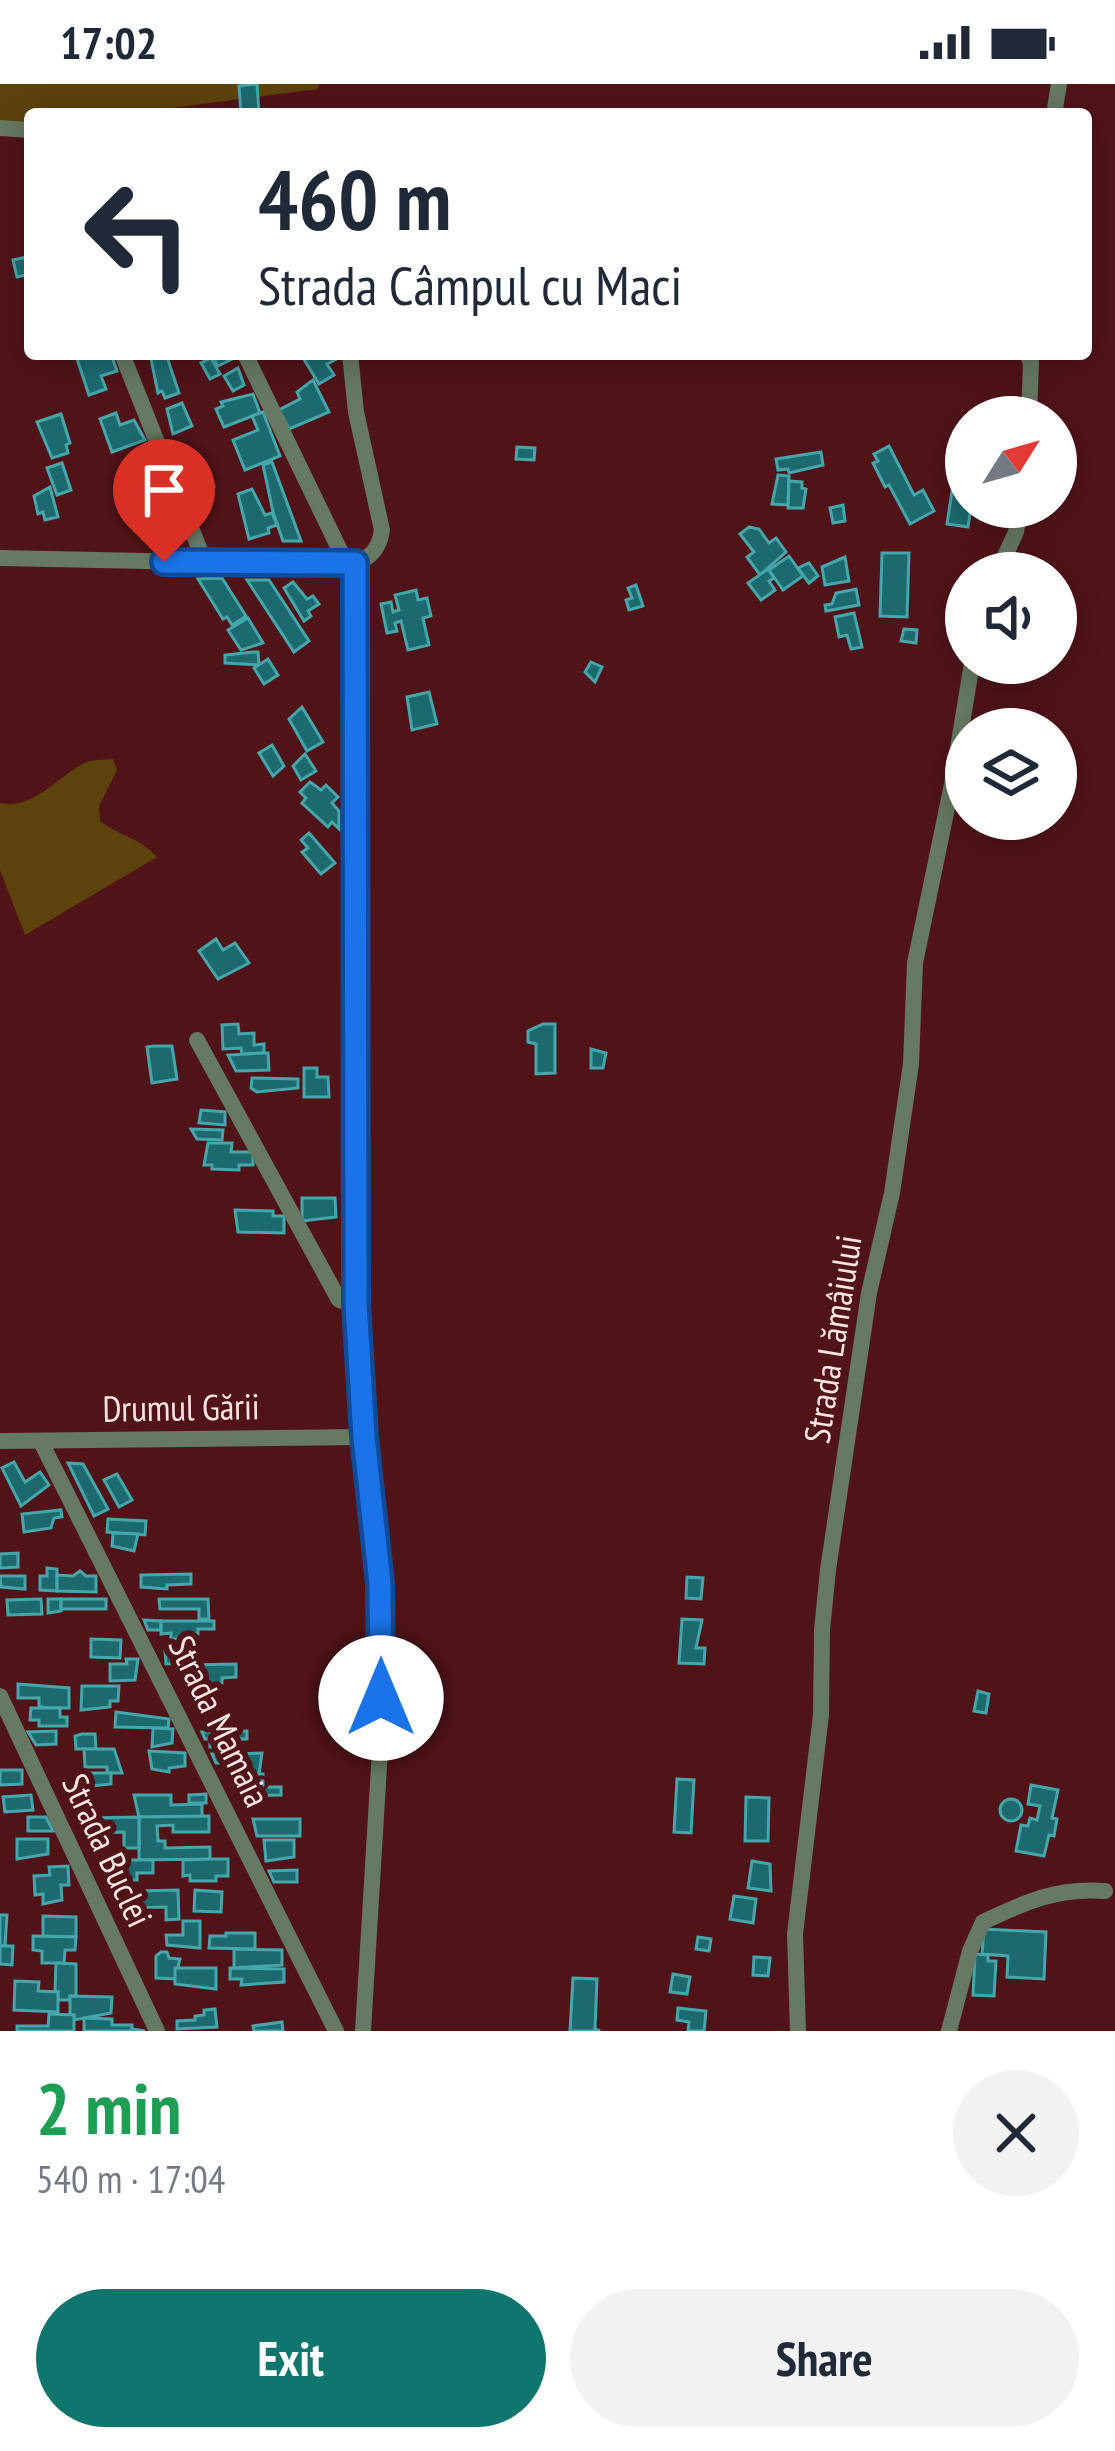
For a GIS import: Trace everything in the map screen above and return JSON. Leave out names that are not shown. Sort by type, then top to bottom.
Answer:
[{"type":"street","points":[[124,360],[206,562]]},
{"type":"street","points":[[247,360],[351,564],[356,1304],[380,1583],[381,1656],[363,2031]]},
{"type":"street","points":[[0,558],[351,564],[376,551],[382,530],[356,412],[351,360]]},
{"type":"street","points":[[1030,360],[1030,396]]},
{"type":"street","name":"Strada Lămâiului","points":[[798,2031],[795,1934],[821,1714],[828,1570],[869,1293],[892,1193],[911,1064],[915,963],[968,684]]},
{"type":"street","points":[[197,1040],[339,1300],[356,1304]]},
{"type":"street","name":"Drumul Gării","points":[[0,1441],[364,1437]]},
{"type":"street","name":"Strada Mamaia","points":[[41,1442],[336,2031]]},
{"type":"street","name":"Strada Buclei","points":[[0,1696],[158,2031]]},
{"type":"street","points":[[949,2031],[970,1951],[983,1922],[1037,1896],[1064,1890],[1105,1891]]},
{"type":"shaded area","points":[[0,84],[319,84],[318,89],[171,108],[24,108],[24,122],[0,121]]},
{"type":"shaded area","points":[[113,759],[117,770],[99,806],[100,821],[157,857],[25,935],[0,870],[0,803],[23,802],[85,763]]},
{"type":"building","points":[[257,84],[259,108],[241,108],[239,86]]},
{"type":"building","points":[[24,258],[24,275],[17,277],[13,260]]},
{"type":"building","points":[[77,360],[113,360],[117,371],[101,376],[106,389],[89,395]]},
{"type":"building","points":[[151,360],[168,360],[179,393],[165,398],[162,391],[158,393]]},
{"type":"building","points":[[212,360],[220,374],[210,379],[201,363]]},
{"type":"building","points":[[304,360],[335,360],[327,364],[334,375],[319,384]]},
{"type":"building","points":[[238,368],[244,385],[233,391],[224,376]]},
{"type":"building","points":[[313,380],[329,412],[289,429],[279,410],[300,399],[297,392]]},
{"type":"building","points":[[253,394],[260,413],[224,427],[216,409],[223,406],[221,402]]},
{"type":"building","points":[[182,403],[192,426],[173,434],[167,409]]},
{"type":"building","points":[[263,412],[280,456],[245,470],[233,440],[258,430],[252,416]]},
{"type":"building","points":[[116,413],[120,425],[134,420],[145,440],[112,452],[100,419]]},
{"type":"building","points":[[61,414],[70,443],[68,453],[52,458],[37,422]]},
{"type":"building","points":[[889,446],[914,495],[923,490],[934,511],[910,524],[873,463],[878,461],[874,454]]},
{"type":"building","points":[[517,447],[535,448],[534,460],[516,459]]},
{"type":"building","points":[[821,452],[823,465],[789,473],[778,470],[776,459]]},
{"type":"building","points":[[272,462],[301,541],[283,541],[263,465]]},
{"type":"building","points":[[62,463],[71,490],[57,495],[47,468]]},
{"type":"building","points":[[206,465],[214,487],[197,494],[188,472]]},
{"type":"building","points":[[778,475],[789,476],[788,505],[772,504]]},
{"type":"building","points":[[159,477],[164,490],[132,498],[128,487]]},
{"type":"building","points":[[789,481],[802,482],[806,489],[803,508],[788,508]]},
{"type":"building","points":[[50,487],[58,517],[45,520],[43,512],[38,514],[34,496]]},
{"type":"building","points":[[252,489],[265,515],[272,513],[277,525],[249,539],[238,494]]},
{"type":"building","points":[[150,503],[160,513],[150,523],[140,513]]},
{"type":"building","points":[[843,505],[845,521],[833,523],[830,508]]},
{"type":"building","points":[[749,527],[759,529],[769,543],[776,538],[786,552],[760,575],[747,557],[754,552],[740,534]]},
{"type":"building","points":[[882,553],[909,553],[907,617],[880,616]]},
{"type":"building","points":[[789,556],[803,576],[783,590],[769,570]]},
{"type":"building","points":[[845,557],[849,581],[825,585],[822,567]]},
{"type":"building","points":[[809,563],[818,576],[809,583],[798,568]]},
{"type":"building","points":[[768,569],[775,590],[761,600],[748,583]]},
{"type":"building","points":[[222,578],[246,616],[232,625],[227,617],[223,619],[198,579]]},
{"type":"building","points":[[247,580],[269,580],[309,641],[294,652]]},
{"type":"building","points":[[293,582],[307,599],[313,596],[319,604],[308,611],[311,616],[304,621],[284,588]]},
{"type":"building","points":[[636,585],[643,606],[629,610],[628,588]]},
{"type":"building","points":[[856,589],[859,605],[826,611],[825,605],[832,604],[836,593]]},
{"type":"building","points":[[416,590],[418,600],[427,598],[431,616],[423,618],[429,645],[408,650],[401,621],[395,623],[397,631],[387,633],[381,604],[391,602],[393,612],[399,610],[395,595]]},
{"type":"building","points":[[854,613],[862,647],[851,649],[847,635],[839,637],[835,617]]},
{"type":"building","points":[[248,618],[263,643],[241,650],[228,630]]},
{"type":"building","points":[[904,629],[917,630],[916,643],[901,641]]},
{"type":"building","points":[[258,652],[259,665],[225,663],[225,655]]},
{"type":"building","points":[[268,659],[278,675],[264,684],[254,668]]},
{"type":"building","points":[[591,662],[602,667],[595,682],[585,672]]},
{"type":"building","points":[[429,692],[437,724],[412,730],[407,697]]},
{"type":"building","points":[[302,707],[323,742],[307,751],[289,719]]},
{"type":"building","points":[[272,745],[284,766],[273,776],[259,753]]},
{"type":"building","points":[[305,754],[316,771],[301,780],[293,766]]},
{"type":"building","points":[[310,782],[321,790],[326,785],[338,797],[332,803],[339,811],[339,829],[332,822],[328,827],[302,803],[306,798],[300,792]]},
{"type":"building","points":[[309,833],[335,863],[321,874],[302,852],[308,848],[301,840]]},
{"type":"building","points":[[216,939],[223,950],[235,943],[249,963],[218,979],[199,951]]},
{"type":"building","points":[[238,1024],[239,1034],[254,1033],[254,1045],[264,1044],[264,1053],[223,1049],[222,1025]]},
{"type":"building","points":[[555,1024],[555,1073],[536,1074],[536,1044],[528,1042],[528,1031]]},
{"type":"building","points":[[172,1046],[177,1079],[152,1083],[147,1047]]},
{"type":"building","points":[[591,1049],[606,1053],[603,1068],[591,1068]]},
{"type":"building","points":[[268,1053],[269,1070],[236,1071],[228,1055]]},
{"type":"building","points":[[304,1068],[317,1068],[317,1077],[328,1077],[329,1097],[304,1097]]},
{"type":"building","points":[[252,1078],[298,1079],[298,1088],[257,1092],[251,1088]]},
{"type":"building","points":[[201,1110],[225,1112],[225,1125],[199,1123]]},
{"type":"building","points":[[191,1129],[223,1130],[222,1140],[197,1139]]},
{"type":"building","points":[[208,1143],[232,1143],[231,1152],[253,1152],[253,1165],[239,1165],[239,1170],[212,1169],[204,1165]]},
{"type":"building","points":[[302,1198],[335,1198],[336,1217],[302,1221]]},
{"type":"building","points":[[235,1210],[273,1211],[273,1216],[284,1216],[284,1233],[238,1232]]},
{"type":"building","points":[[14,1462],[25,1482],[40,1472],[49,1485],[21,1506],[2,1468]]},
{"type":"building","points":[[68,1463],[83,1464],[108,1509],[94,1516]]},
{"type":"building","points":[[117,1474],[132,1500],[119,1507],[104,1480]]},
{"type":"building","points":[[61,1510],[62,1517],[54,1518],[51,1528],[24,1532],[22,1514]]},
{"type":"building","points":[[108,1519],[146,1521],[145,1535],[107,1532]]},
{"type":"building","points":[[113,1533],[138,1534],[134,1551],[112,1546]]},
{"type":"building","points":[[18,1553],[18,1567],[0,1568],[0,1554]]},
{"type":"building","points":[[47,1568],[57,1569],[57,1591],[40,1590],[40,1576],[47,1576]]},
{"type":"building","points":[[80,1571],[96,1576],[96,1592],[57,1591],[57,1575],[73,1576]]},
{"type":"building","points":[[191,1574],[191,1584],[141,1587],[141,1575]]},
{"type":"building","points":[[0,1576],[25,1576],[25,1589],[1,1587]]},
{"type":"building","points":[[687,1577],[703,1578],[701,1599],[686,1598]]},
{"type":"building","points":[[41,1599],[42,1614],[8,1615],[7,1600]]},
{"type":"building","points":[[48,1599],[61,1599],[61,1611],[48,1613]]},
{"type":"building","points":[[61,1599],[106,1599],[106,1609],[61,1609]]},
{"type":"building","points":[[159,1599],[208,1599],[209,1619],[199,1619],[199,1609],[160,1609]]},
{"type":"building","points":[[682,1619],[702,1620],[696,1648],[705,1648],[704,1664],[679,1663]]},
{"type":"building","points":[[144,1620],[161,1621],[161,1630],[148,1630]]},
{"type":"building","points":[[161,1621],[214,1621],[214,1629],[198,1629],[191,1639],[171,1639],[171,1633],[161,1634]]},
{"type":"building","points":[[91,1639],[121,1640],[120,1658],[91,1657]]},
{"type":"building","points":[[193,1648],[193,1663],[166,1664],[165,1650]]},
{"type":"building","points":[[126,1659],[138,1659],[135,1680],[110,1681],[110,1664],[127,1664]]},
{"type":"building","points":[[236,1664],[236,1677],[222,1678],[222,1683],[198,1684],[185,1675],[185,1665]]},
{"type":"building","points":[[18,1684],[69,1688],[69,1708],[46,1708],[39,1706],[39,1698],[18,1698]]},
{"type":"building","points":[[82,1686],[119,1686],[118,1701],[110,1701],[110,1707],[81,1710]]},
{"type":"building","points":[[978,1691],[989,1694],[986,1713],[974,1711]]},
{"type":"building","points":[[31,1708],[60,1708],[67,1726],[39,1726],[39,1720],[30,1720]]},
{"type":"building","points":[[116,1712],[169,1719],[168,1728],[115,1727]]},
{"type":"building","points":[[153,1728],[173,1729],[172,1743],[152,1747]]},
{"type":"building","points":[[56,1731],[56,1744],[36,1745],[28,1732]]},
{"type":"building","points":[[247,1731],[247,1739],[232,1739],[232,1744],[223,1747],[210,1747],[210,1739],[202,1732]]},
{"type":"building","points":[[95,1734],[96,1749],[76,1749],[75,1736]]},
{"type":"building","points":[[84,1749],[114,1749],[122,1773],[85,1767]]},
{"type":"building","points":[[149,1751],[185,1753],[185,1766],[169,1768],[169,1772],[152,1769]]},
{"type":"building","points":[[262,1753],[259,1774],[244,1775],[244,1767],[235,1766],[234,1754]]},
{"type":"building","points":[[212,1754],[230,1754],[230,1763],[216,1763]]},
{"type":"building","points":[[0,1770],[22,1770],[22,1784],[0,1785]]},
{"type":"building","points":[[81,1773],[111,1773],[111,1784],[81,1787]]},
{"type":"building","points":[[263,1774],[263,1787],[281,1787],[281,1795],[246,1796],[246,1775]]},
{"type":"building","points":[[677,1779],[694,1780],[691,1833],[674,1832]]},
{"type":"building","points":[[1031,1785],[1058,1790],[1054,1836],[1049,1835],[1044,1856],[1016,1851],[1021,1825],[1028,1826],[1030,1818],[1037,1820],[1040,1806],[1028,1804]]},
{"type":"building","points":[[206,1794],[206,1803],[189,1803],[189,1795]]},
{"type":"building","points":[[31,1795],[33,1810],[5,1812],[3,1797]]},
{"type":"building","points":[[134,1795],[171,1795],[171,1805],[202,1804],[202,1817],[139,1817]]},
{"type":"building","points":[[746,1797],[769,1798],[768,1841],[745,1841]]},
{"type":"building","points":[[1011,1799],[1022,1810],[1011,1821],[1000,1810]]},
{"type":"building","points":[[209,1816],[209,1832],[173,1832],[173,1825],[157,1826],[158,1841],[165,1841],[165,1848],[210,1847],[210,1859],[139,1860],[139,1817]]},
{"type":"building","points":[[28,1817],[46,1817],[53,1831],[28,1831]]},
{"type":"building","points":[[139,1817],[139,1848],[124,1848],[124,1832],[85,1833],[85,1818]]},
{"type":"building","points":[[253,1819],[300,1819],[300,1836],[257,1836]]},
{"type":"building","points":[[17,1839],[48,1839],[48,1854],[17,1859]]},
{"type":"building","points":[[264,1840],[294,1840],[294,1857],[266,1861]]},
{"type":"building","points":[[228,1859],[228,1876],[216,1876],[216,1881],[190,1881],[190,1875],[183,1876],[183,1860]]},
{"type":"building","points":[[101,1860],[153,1860],[153,1873],[137,1873],[137,1880],[124,1880],[123,1872],[101,1872]]},
{"type":"building","points":[[752,1861],[770,1864],[771,1891],[748,1888]]},
{"type":"building","points":[[68,1866],[69,1885],[61,1885],[62,1900],[43,1904],[43,1894],[35,1895],[34,1876],[50,1875],[49,1867]]},
{"type":"building","points":[[297,1870],[297,1882],[274,1882],[269,1871]]},
{"type":"building","points":[[178,1890],[179,1919],[166,1920],[166,1907],[135,1908],[135,1891]]},
{"type":"building","points":[[195,1890],[222,1892],[221,1912],[194,1911]]},
{"type":"building","points":[[734,1896],[756,1899],[753,1923],[730,1919]]},
{"type":"building","points":[[0,1915],[7,1915],[5,1946],[0,1946]]},
{"type":"building","points":[[43,1916],[76,1917],[76,1937],[43,1936]]},
{"type":"building","points":[[183,1921],[200,1921],[200,1948],[167,1945],[166,1935],[183,1935]]},
{"type":"building","points":[[984,1929],[1046,1932],[1044,1979],[1007,1977],[1008,1956],[982,1954]]},
{"type":"building","points":[[255,1933],[255,1949],[209,1948],[210,1936]]},
{"type":"building","points":[[33,1936],[76,1937],[75,1950],[65,1950],[64,1963],[42,1963],[42,1951],[33,1950]]},
{"type":"building","points":[[698,1937],[711,1939],[709,1951],[696,1949]]},
{"type":"building","points":[[0,1946],[13,1946],[12,1965],[0,1964]]},
{"type":"building","points":[[234,1949],[282,1950],[282,1965],[234,1968]]},
{"type":"building","points":[[161,1952],[180,1959],[175,1979],[156,1978],[156,1956]]},
{"type":"building","points":[[975,1954],[996,1961],[994,1996],[973,1995]]},
{"type":"building","points":[[754,1957],[770,1958],[768,1976],[753,1975]]},
{"type":"building","points":[[56,1963],[76,1964],[76,1996],[70,2000],[58,2000]]},
{"type":"building","points":[[175,1968],[216,1968],[216,1989],[175,1984]]},
{"type":"building","points":[[230,1968],[284,1969],[284,1982],[241,1985],[242,1979],[230,1979]]},
{"type":"building","points":[[673,1974],[690,1977],[687,1994],[670,1992]]},
{"type":"building","points":[[573,1978],[597,1979],[595,2029],[600,2031],[570,2031]]},
{"type":"building","points":[[15,1981],[39,1982],[38,1991],[58,1992],[58,2012],[14,2010]]},
{"type":"building","points":[[70,1996],[112,1997],[111,2013],[74,2020]]},
{"type":"building","points":[[678,2008],[706,2011],[704,2031],[688,2031],[689,2022],[677,2020]]},
{"type":"building","points":[[215,2009],[217,2027],[177,2029],[177,2021],[195,2020],[204,2010]]},
{"type":"building","points":[[49,2014],[74,2015],[74,2031],[17,2031],[17,2026],[48,2026]]},
{"type":"building","points":[[84,2018],[112,2019],[112,2025],[145,2031],[84,2031]]},
{"type":"building","points":[[282,2022],[283,2031],[254,2031],[253,2026]]},
{"type":"route","points":[[164,562],[355,563],[356,1304],[380,1583],[381,1698]]}]
